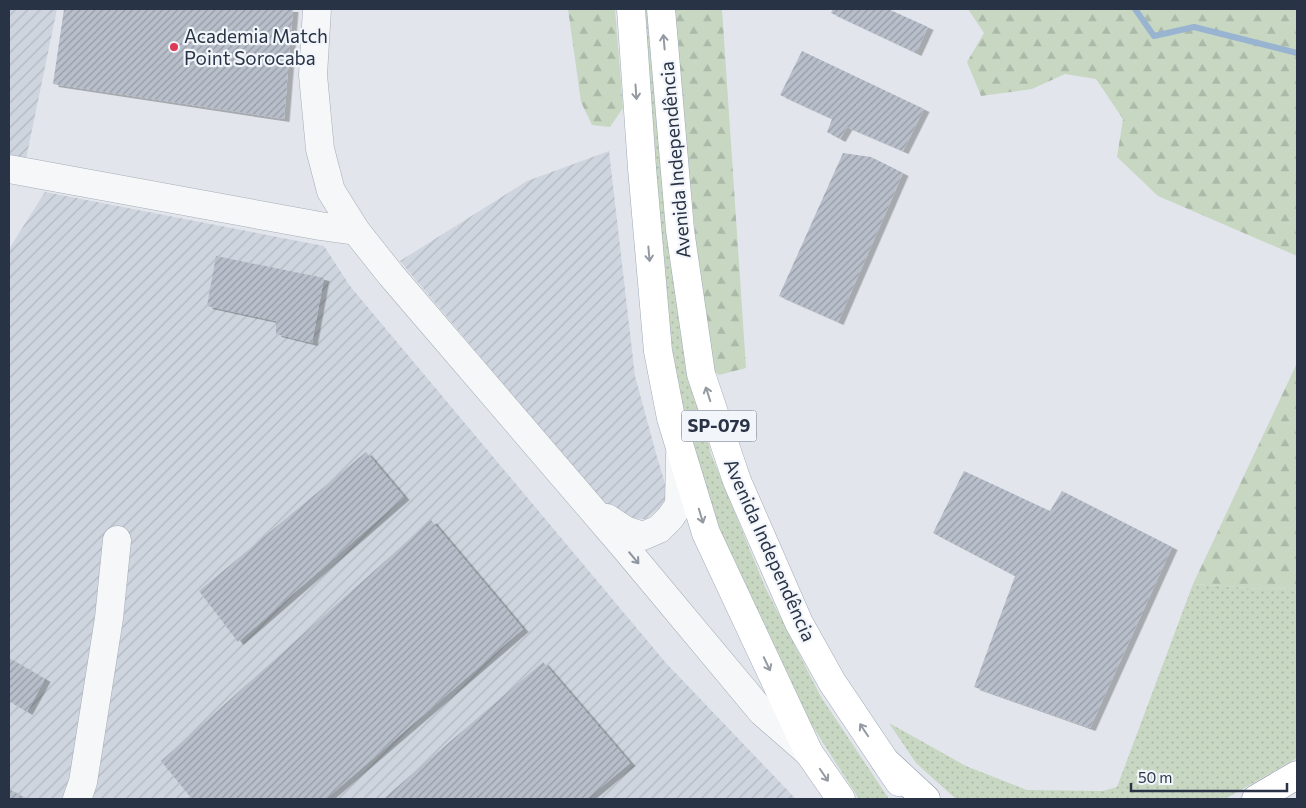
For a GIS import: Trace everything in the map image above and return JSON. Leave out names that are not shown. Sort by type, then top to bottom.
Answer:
[{"type":"main road","name":"Avenida Independência","points":[[631,9],[642,178],[658,351],[671,418],[706,534],[809,753],[840,799]]},
{"type":"main road","name":"Avenida Independência","points":[[661,9],[680,230],[701,374],[737,480],[799,623],[832,682],[912,799]]},
{"type":"main road","points":[[885,761],[926,799]]},
{"type":"main road","points":[[1256,799],[1297,775]]},
{"type":"street","points":[[317,9],[313,75],[320,149],[331,191],[356,231],[391,275],[591,508],[762,712],[809,753]]},
{"type":"street","points":[[9,168],[320,226],[356,231]]},
{"type":"street","points":[[591,508],[625,530],[644,536],[659,529],[680,505],[680,445]]},
{"type":"street","points":[[77,799],[83,782],[109,618],[117,540]]},
{"type":"shaded area","points":[[9,9],[57,9],[26,159],[9,156]]},
{"type":"shaded area","points":[[609,151],[635,376],[668,493],[662,506],[646,519],[621,518],[594,492],[400,261],[527,181]]},
{"type":"shaded area","points":[[45,192],[324,246],[350,286],[666,663],[796,799],[9,799],[9,249]]},
{"type":"green space","points":[[568,9],[615,9],[623,108],[610,127],[592,125],[581,102]]},
{"type":"green space","points":[[637,9],[649,9],[660,161],[672,265],[691,372],[711,454],[765,587],[821,697],[889,799],[859,799],[804,713],[712,515],[694,459],[674,376],[667,330]]},
{"type":"green space","points":[[675,9],[722,9],[746,368],[719,375],[713,370],[697,252],[679,76]]},
{"type":"green space","points":[[968,9],[1297,9],[1297,256],[1158,196],[1117,157],[1123,119],[1096,79],[1065,74],[1032,89],[981,96],[967,62],[984,33]]},
{"type":"green space","points":[[1297,363],[1297,588],[1263,589],[1193,584]]},
{"type":"green space","points":[[1193,584],[1263,589],[1297,588],[1297,758],[1225,799],[956,799],[916,763],[889,723],[966,766],[1027,790],[1103,791],[1117,787]]},
{"type":"building","name":"Academia Match Point Sorocaba","points":[[64,9],[293,9],[284,119],[53,84]]},
{"type":"building","points":[[833,9],[888,9],[928,27],[916,53],[831,13]]},
{"type":"building","points":[[802,51],[924,109],[903,151],[847,127],[840,139],[827,132],[832,119],[780,95]]},
{"type":"building","points":[[843,153],[871,157],[903,173],[838,322],[779,296]]},
{"type":"building","points":[[216,256],[324,278],[312,343],[276,334],[276,321],[207,306]]},
{"type":"building","points":[[366,452],[404,497],[238,642],[199,591]]},
{"type":"building","points":[[964,471],[1050,511],[1062,491],[1172,547],[1090,728],[974,687],[1015,576],[933,533]]},
{"type":"building","points":[[431,520],[523,629],[326,799],[192,799],[161,761]]},
{"type":"building","points":[[9,658],[45,679],[27,712],[9,701]]},
{"type":"building","points":[[543,662],[630,763],[587,799],[383,799]]},
{"type":"building","points":[[9,789],[27,799],[9,799]]},
{"type":"waterway","points":[[1135,9],[1154,36],[1194,27],[1297,53]]},
{"type":"place","name":"Academia Match Point Sorocaba","points":[[174,47]]}]
